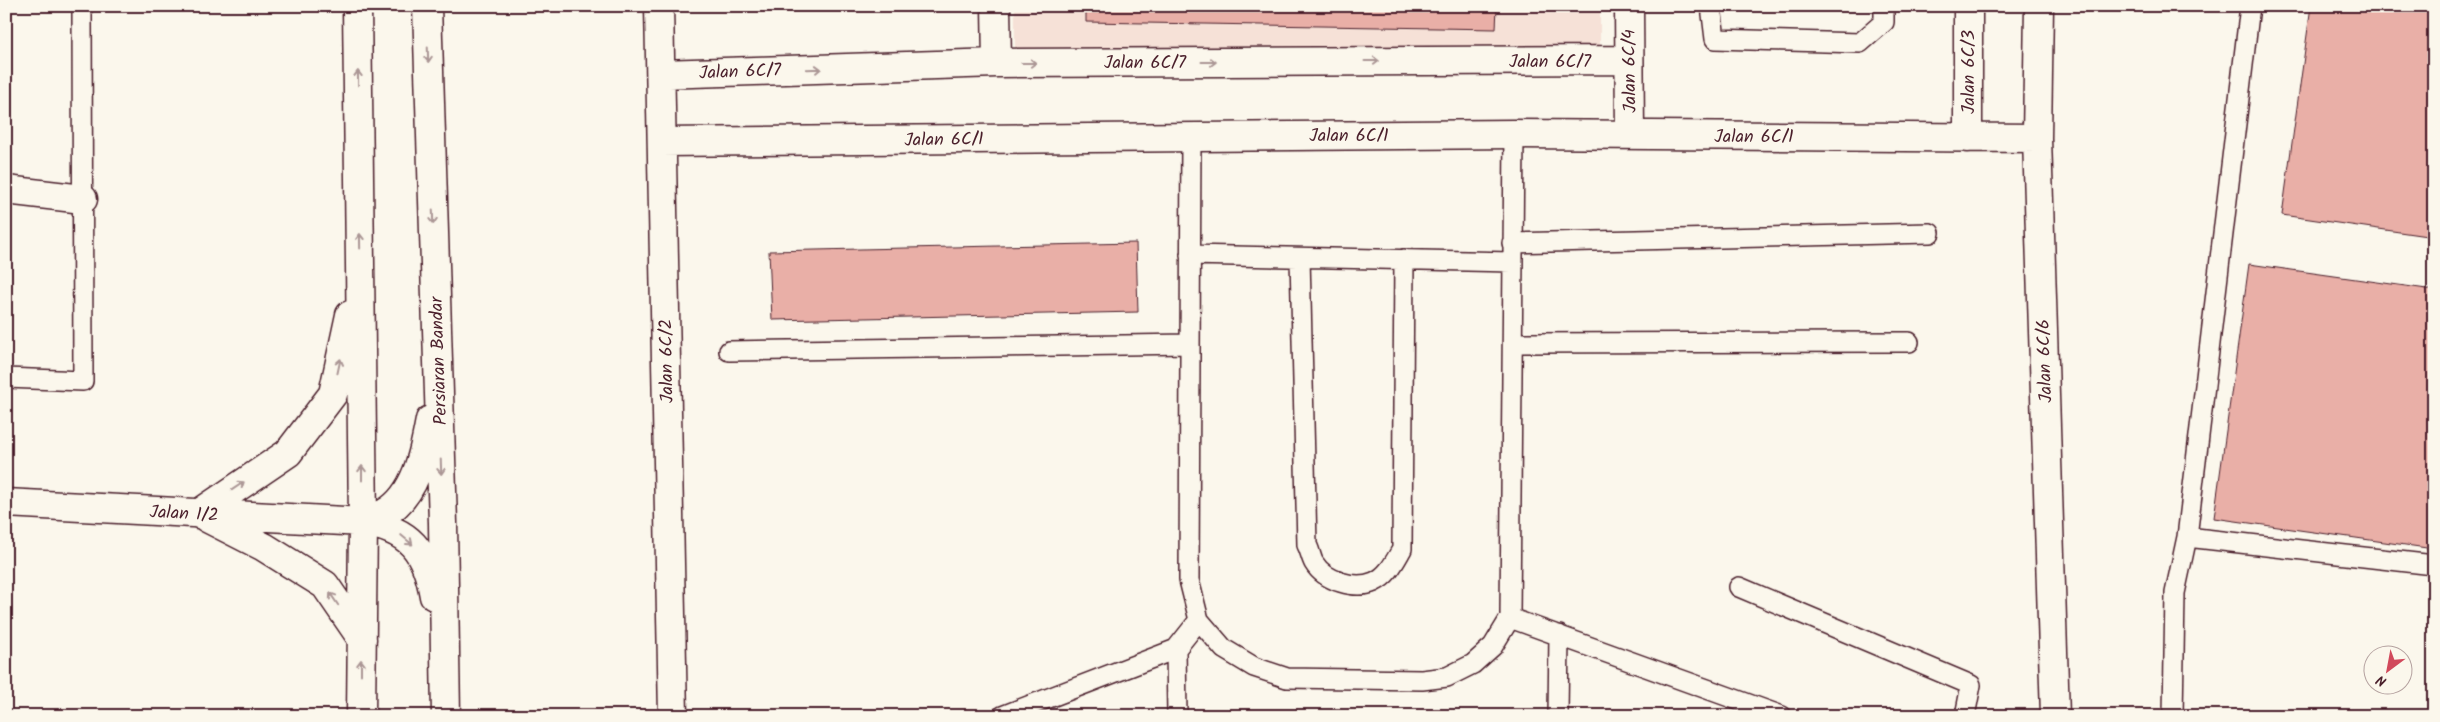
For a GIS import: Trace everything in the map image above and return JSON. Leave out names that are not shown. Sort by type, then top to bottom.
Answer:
[{"type":"street","points":[[357,6],[363,522],[361,716]]},
{"type":"street","name":"Persiaran Bandar","points":[[427,6],[446,657],[446,716]]},
{"type":"street","name":"Jalan 6C/2","points":[[658,6],[672,716]]},
{"type":"street","points":[[996,6],[997,63]]},
{"type":"street","name":"Jalan 6C/4","points":[[1629,6],[1630,135]]},
{"type":"street","name":"Jalan 6C/3","points":[[1968,6],[1968,138]]},
{"type":"street","name":"Jalan 6C/6","points":[[2039,6],[2037,138],[2055,716]]},
{"type":"street","name":"Jalan 6C/7","points":[[660,74],[997,63],[1629,60]]},
{"type":"street","name":"Jalan 6C/1","points":[[662,142],[1514,134],[2037,138]]},
{"type":"street","points":[[6,190],[82,199]]},
{"type":"street","points":[[361,268],[333,394],[288,453],[198,514],[264,547],[325,585],[362,639]]},
{"type":"street","points":[[363,522],[385,513],[406,494],[418,469],[425,445],[438,377]]},
{"type":"street","name":"Jalan 1/2","points":[[6,503],[363,522],[386,526],[405,537],[421,553],[430,574],[446,657]]},
{"type":"lane","points":[[6,378],[84,382],[82,6]]},
{"type":"lane","points":[[1711,6],[1715,39],[1860,42],[1884,22],[1884,6]]},
{"type":"lane","points":[[2173,716],[2175,593],[2187,537],[2250,6]]},
{"type":"lane","points":[[1191,136],[1189,580],[1199,620],[1224,649],[1254,667],[1287,678],[1422,680],[1447,676],[1473,664],[1493,646],[1510,618],[1514,134]]},
{"type":"lane","points":[[1512,243],[1930,233]]},
{"type":"lane","points":[[1190,255],[1512,262]]},
{"type":"lane","points":[[1300,258],[1307,545],[1315,564],[1332,578],[1354,585],[1374,582],[1392,568],[1402,549],[1404,259]]},
{"type":"lane","points":[[1512,343],[1909,342]]},
{"type":"lane","points":[[729,351],[1189,344]]},
{"type":"lane","points":[[2187,537],[2434,565]]},
{"type":"lane","points":[[1740,587],[1971,685],[1965,716]]},
{"type":"lane","points":[[1510,618],[1782,716]]},
{"type":"lane","points":[[1002,716],[1176,649],[1199,620]]},
{"type":"lane","points":[[1558,716],[1559,635]]},
{"type":"lane","points":[[1176,649],[1177,716]]},
{"type":"shaded area","points":[[1015,6],[1600,6],[1600,65],[1015,56]]},
{"type":"building","points":[[1086,6],[1497,6],[1496,29],[1086,22]]},
{"type":"building","points":[[2311,6],[2434,6],[2434,237],[2282,215]]},
{"type":"building","points":[[1136,243],[1138,312],[772,320],[769,251]]},
{"type":"building","points":[[2249,264],[2434,290],[2434,549],[2214,518]]}]
